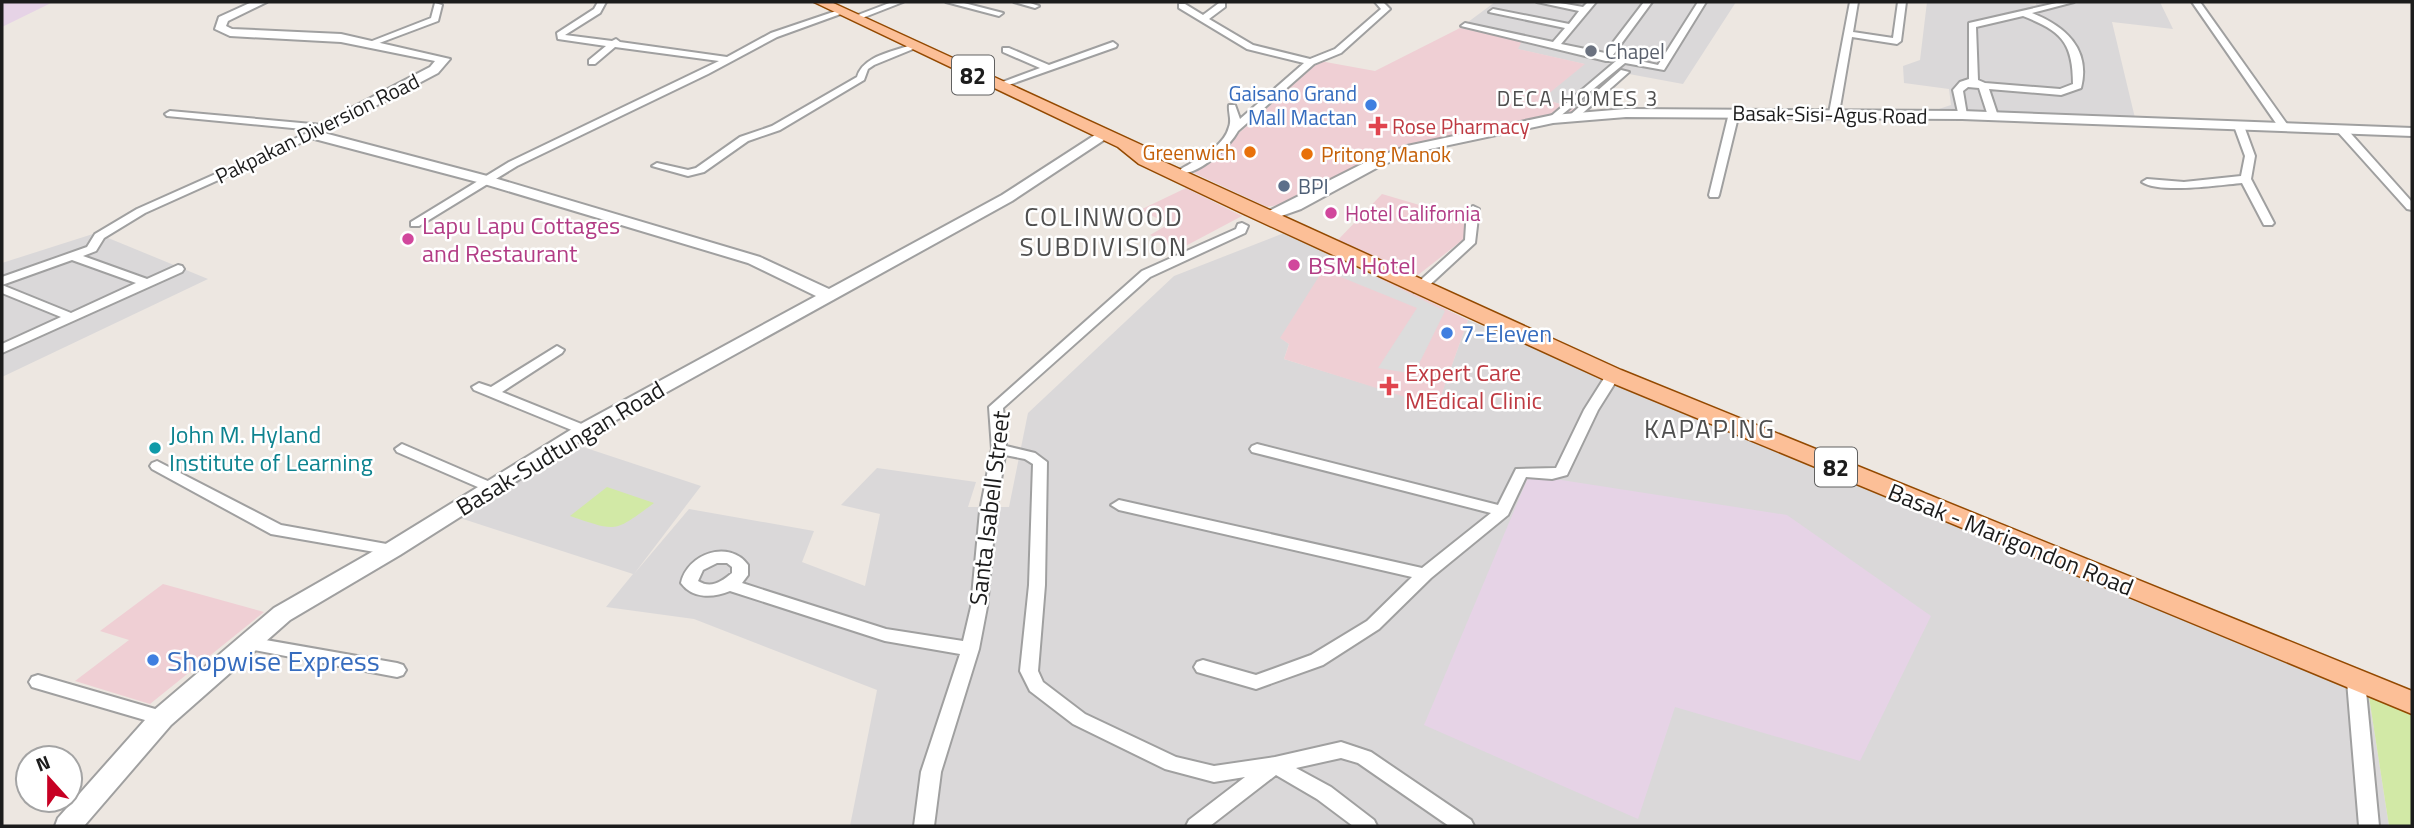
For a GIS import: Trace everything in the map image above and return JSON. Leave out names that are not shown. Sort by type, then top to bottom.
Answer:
[{"type":"main road","name":"Basak - Marigondon Road","points":[[821,2],[1126,147],[1145,160],[1250,211],[1267,216],[1418,289],[1613,375],[2412,704]]},
{"type":"main road","name":"Basak - Marigondon Road","points":[[1126,147],[1156,156],[1258,206],[1267,216]]},
{"type":"street","name":"Pakpakan Diversion Road","points":[[2,281],[92,249],[99,236],[141,211],[318,131],[444,63],[440,57],[341,38],[230,32],[219,27],[223,19],[261,2]]},
{"type":"street","points":[[602,2],[597,11],[561,33],[561,37],[616,42],[726,59]]},
{"type":"street","points":[[415,224],[486,180],[774,35],[899,2]]},
{"type":"street","points":[[950,2],[999,13]]},
{"type":"street","points":[[1018,2],[1035,6]]},
{"type":"street","points":[[1185,171],[1212,153],[1236,128],[1311,62],[1338,51],[1358,36],[1386,9],[1379,2]]},
{"type":"street","points":[[1541,2],[1586,10]]},
{"type":"street","points":[[1554,46],[1592,2]]},
{"type":"street","points":[[1606,58],[1648,2]]},
{"type":"street","points":[[1465,26],[1661,68],[1702,2]]},
{"type":"street","points":[[1834,113],[1854,2]]},
{"type":"street","points":[[1849,34],[1898,41],[1902,2]]},
{"type":"street","points":[[1993,116],[1978,83],[1972,26],[2070,2]]},
{"type":"street","points":[[2196,2],[2284,127]]},
{"type":"street","points":[[371,43],[435,19],[438,5]]},
{"type":"street","points":[[1202,20],[1222,5]]},
{"type":"street","points":[[1182,6],[1202,20],[1233,34],[1250,47],[1311,62]]},
{"type":"street","points":[[1493,12],[1572,27]]},
{"type":"street","points":[[1962,115],[1958,90],[1963,84],[1978,83],[2061,92],[2078,86],[2079,61],[2069,38],[2052,24],[2021,12]]},
{"type":"street","points":[[592,62],[616,42]]},
{"type":"street","points":[[997,86],[1113,45]]},
{"type":"street","points":[[657,166],[688,173],[700,170],[744,139],[776,128],[862,78],[864,68],[870,63],[914,47]]},
{"type":"street","points":[[1006,50],[1047,67]]},
{"type":"street","points":[[1573,117],[1628,63]]},
{"type":"street","points":[[1553,119],[1628,63]]},
{"type":"street","points":[[1232,107],[1237,117],[1236,128]]},
{"type":"street","name":"Basak-Sisi-Agus Road","points":[[1267,216],[1296,206],[1377,162],[1412,149],[1553,119],[1626,113],[1962,115],[2412,132]]},
{"type":"street","points":[[1714,195],[1734,113]]},
{"type":"street","points":[[170,114],[318,131],[754,260],[830,296]]},
{"type":"street","points":[[2239,126],[2250,156],[2246,178],[2268,223]]},
{"type":"street","points":[[2341,129],[2411,207]]},
{"type":"street","name":"Basak-Sudtungan Road","points":[[68,826],[162,718],[282,614],[392,550],[584,430],[1007,198],[1103,136]]},
{"type":"street","points":[[2147,182],[2184,184],[2246,178]]},
{"type":"street","points":[[1418,289],[1471,241],[1473,209]]},
{"type":"street","name":"Santa Isabell Street","points":[[924,826],[931,772],[970,649],[979,607],[988,511],[999,449],[996,407],[1146,274],[1207,245],[1224,241],[1241,231],[1241,226],[1267,216]]},
{"type":"street","points":[[75,257],[147,283]]},
{"type":"street","points":[[2,349],[178,269]]},
{"type":"street","points":[[2,289],[71,317]]},
{"type":"street","points":[[557,350],[486,390],[584,430]]},
{"type":"street","points":[[1203,667],[1256,682],[1317,660],[1373,625],[1425,574],[1503,510],[1521,472],[1562,472],[1591,410],[1613,375]]},
{"type":"street","points":[[402,449],[492,488]]},
{"type":"street","points":[[999,449],[1030,456],[1040,462],[1037,584],[1029,670],[1036,686],[1079,719],[1172,764],[1214,774],[1275,765],[1341,750],[1364,757],[1464,826]]},
{"type":"street","points":[[1257,449],[1503,510]]},
{"type":"street","points":[[157,466],[277,530],[392,550]]},
{"type":"street","points":[[1119,505],[1425,574]]},
{"type":"street","points":[[730,585],[885,635],[970,649]]},
{"type":"street","points":[[249,643],[397,670]]},
{"type":"street","points":[[2356,681],[2369,826]]},
{"type":"street","points":[[38,682],[162,718]]},
{"type":"street","points":[[1196,826],[1275,765]]},
{"type":"street","points":[[1275,765],[1324,793],[1367,826]]},
{"type":"shaded area","points":[[2,2],[53,2],[2,27]]},
{"type":"shaded area","name":"DECA HOMES 3","points":[[1495,2],[1736,2],[1683,84],[1629,74],[1589,111],[1541,99],[1584,64],[1517,49],[1521,42],[1460,28]]},
{"type":"shaded area","points":[[1927,2],[2012,2],[2036,5],[2036,2],[2160,2],[2173,29],[2112,22],[2135,118],[1942,112],[1939,109],[1951,105],[1949,89],[1904,83],[1903,66],[1920,60]]},
{"type":"shaded area","name":"Gaisano Grand Mall Mactan","points":[[1460,28],[1522,41],[1518,49],[1585,64],[1542,99],[1587,111],[1392,152],[1351,169],[1293,202],[1267,207],[1194,173],[1320,61],[1375,71]]},
{"type":"shaded area","points":[[1186,188],[1242,216],[1178,250],[1150,235],[1169,224],[1140,210]]},
{"type":"shaded area","points":[[1382,194],[1467,219],[1465,238],[1413,279],[1335,243]]},
{"type":"shaded area","points":[[96,233],[208,279],[2,377],[2,263]]},
{"type":"shaded area","points":[[1284,233],[1339,257],[1281,338],[1289,344],[1284,359],[1437,406],[1468,320],[2369,697],[2389,826],[850,826],[877,690],[694,619],[606,607],[633,574],[457,517],[544,462],[551,465],[562,457],[556,455],[574,444],[701,486],[634,574],[689,509],[814,531],[802,562],[865,586],[880,514],[841,505],[877,468],[976,482],[968,507],[1009,507],[1028,413],[1174,276]]},
{"type":"shaded area","points":[[1339,257],[1468,320],[1437,407],[1284,359],[1289,344],[1280,338],[1323,270]]},
{"type":"shaded area","points":[[1340,259],[1445,311],[1414,374],[1378,368],[1417,308],[1331,273]]},
{"type":"shaded area","points":[[1529,475],[1787,515],[1931,616],[1860,761],[1675,707],[1638,819],[1424,725]]},
{"type":"shaded area","name":"Shopwise Express","points":[[163,584],[264,612],[150,704],[75,681],[129,640],[100,631]]},
{"type":"green space","points":[[607,487],[654,503],[615,527],[570,516]]},
{"type":"green space","points":[[2369,697],[2412,714],[2412,826],[2389,826]]},
{"type":"place","name":"Chapel","points":[[1591,51]]},
{"type":"place","name":"Gaisano Grand Mall Mactan","points":[[1371,105]]},
{"type":"place","name":"Rose Pharmacy","points":[[1378,126]]},
{"type":"place","name":"Greenwich","points":[[1250,152]]},
{"type":"place","name":"Pritong Manok","points":[[1307,154]]},
{"type":"place","name":"BPI","points":[[1284,186]]},
{"type":"place","name":"Hotel California","points":[[1331,213]]},
{"type":"place","name":"Lapu Lapu Cottages and Restaurant","points":[[408,239]]},
{"type":"place","name":"BSM Hotel","points":[[1294,265]]},
{"type":"place","name":"7-Eleven","points":[[1447,333]]},
{"type":"place","name":"Expert Care MEdical Clinic","points":[[1389,386]]},
{"type":"place","name":"John M. Hyland Institute of Learning","points":[[155,448]]},
{"type":"place","name":"Shopwise Express","points":[[153,660]]},
{"type":"district","name":"DECA HOMES 3","points":[[1578,98]]},
{"type":"district","name":"COLINWOOD SUBDIVISION","points":[[1104,231]]},
{"type":"district","name":"KAPAPING","points":[[1710,428]]}]
